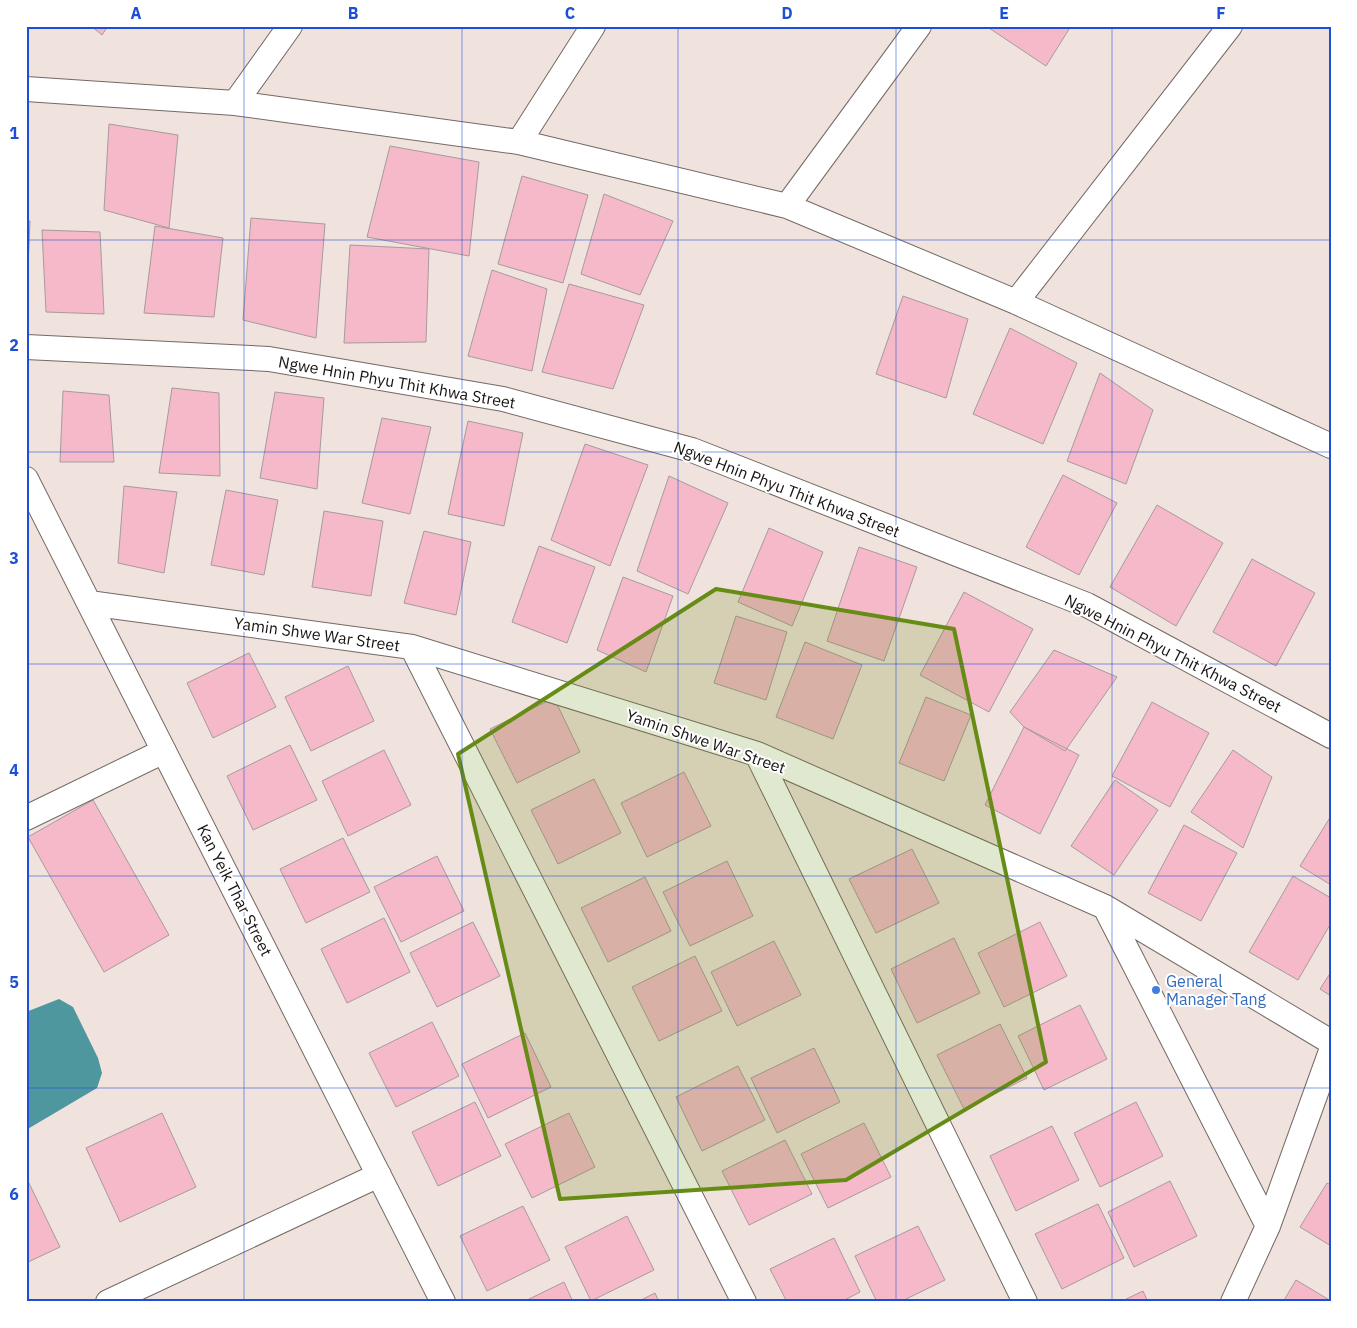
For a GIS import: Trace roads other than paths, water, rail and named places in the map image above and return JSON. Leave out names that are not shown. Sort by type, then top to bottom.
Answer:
[{"type":"street","points":[[235,103],[290,26]]},
{"type":"street","points":[[519,142],[593,26]]},
{"type":"street","points":[[787,206],[919,26]]},
{"type":"street","points":[[1016,302],[1230,26]]},
{"type":"street","points":[[26,89],[235,103],[519,142],[787,206],[1016,302],[1331,446]]},
{"type":"street","name":"Ngwe Hnin Phyu Thit Khwa Street","points":[[26,347],[269,359],[503,399],[692,450],[1087,605],[1331,736]]},
{"type":"street","name":"Kan Yeik Thar Street","points":[[26,479],[443,1302]]},
{"type":"street","name":"Yamin Shwe War Street","points":[[89,603],[412,647],[757,754],[1105,907],[1331,1042]]},
{"type":"street","points":[[412,647],[744,1302]]},
{"type":"street","points":[[26,818],[164,751]]},
{"type":"street","points":[[757,754],[1025,1302]]},
{"type":"street","points":[[1105,907],[1268,1226]]},
{"type":"street","points":[[1233,1302],[1268,1226],[1331,1052]]},
{"type":"street","points":[[108,1302],[379,1175]]},
{"type":"water","points":[[59,999],[73,1007],[98,1058],[102,1073],[97,1088],[26,1130],[26,1012]]},
{"type":"place","name":"General Manager Tang","points":[[1156,990]]}]
